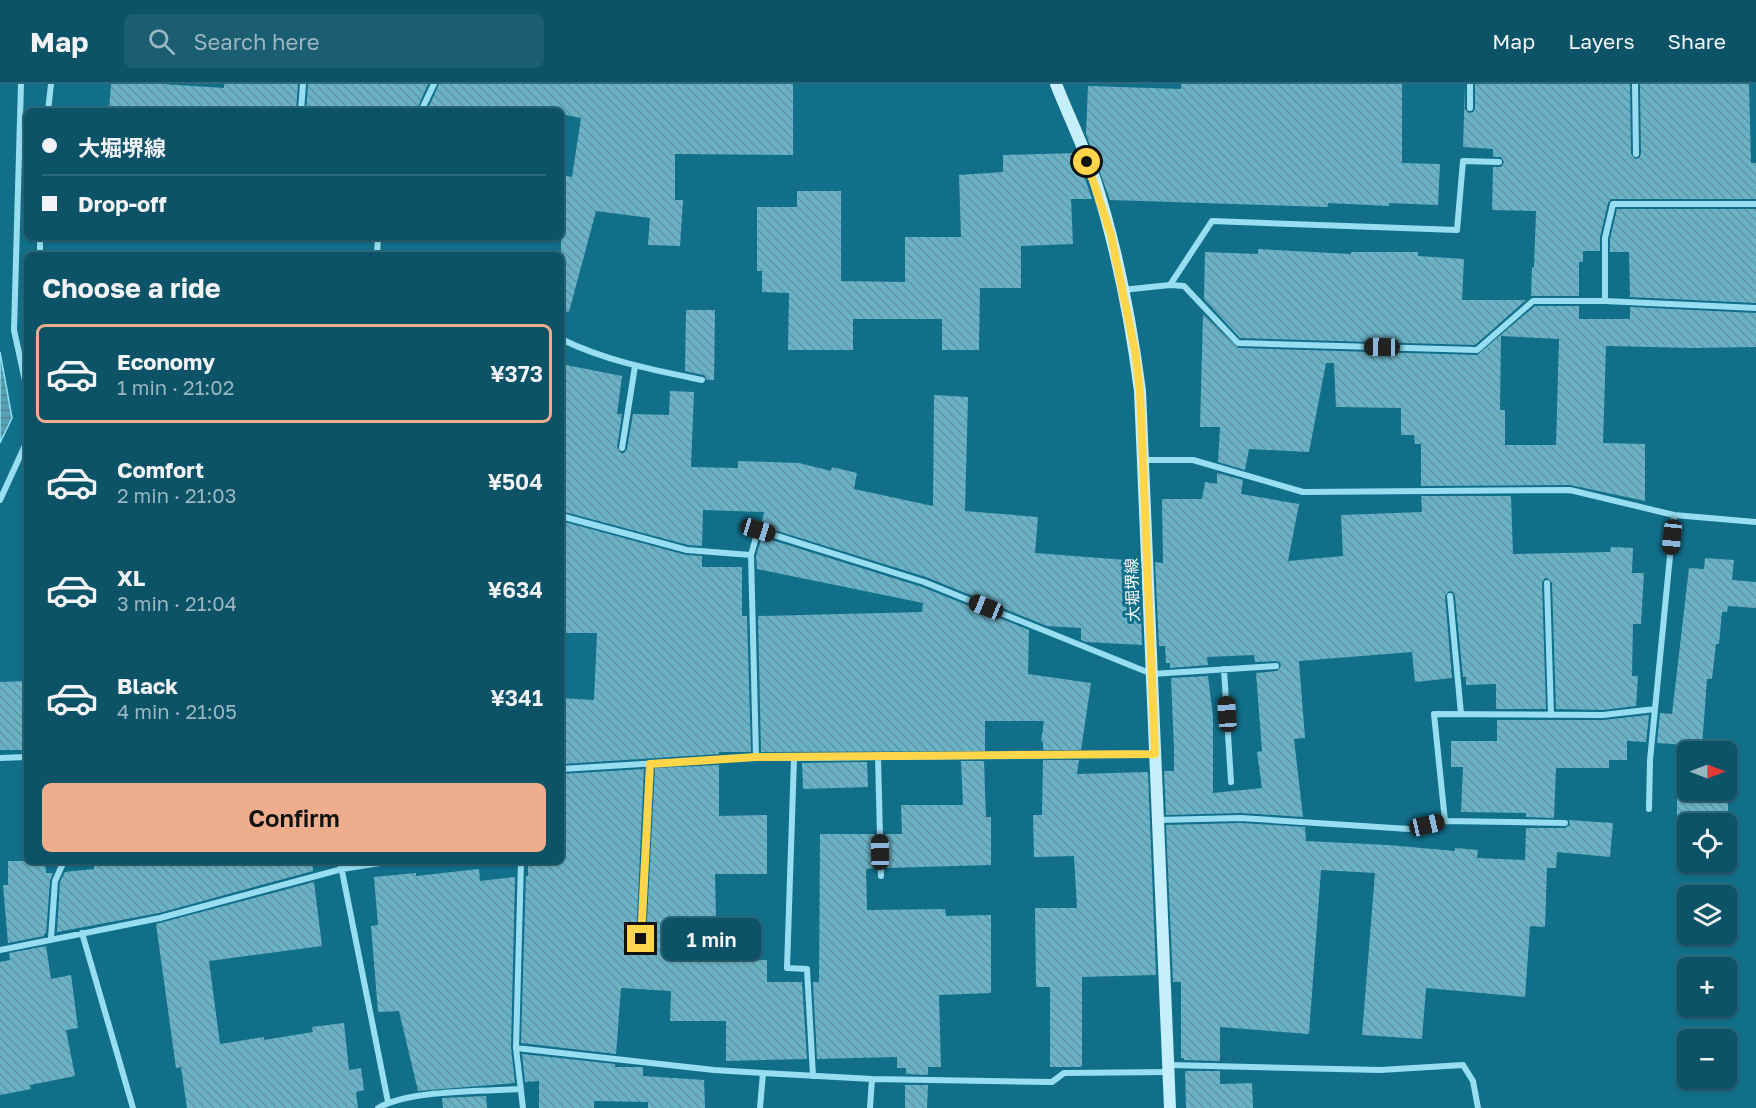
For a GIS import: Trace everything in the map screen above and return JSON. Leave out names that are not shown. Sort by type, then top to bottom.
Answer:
[{"type":"main road","name":"大堀堺線","points":[[1056,84],[1095,181],[1111,235],[1135,351],[1140,391],[1170,1108]]},
{"type":"street","points":[[21,84],[14,330],[24,376]]},
{"type":"street","points":[[48,108],[51,84]]},
{"type":"street","points":[[301,108],[303,84]]},
{"type":"street","points":[[422,108],[434,84]]},
{"type":"street","points":[[1470,84],[1470,108]]},
{"type":"street","points":[[1635,84],[1636,154]]},
{"type":"street","points":[[1170,285],[1212,221],[1457,230],[1462,161],[1499,162]]},
{"type":"street","points":[[1605,302],[1605,238],[1613,204],[1756,204]]},
{"type":"street","points":[[1122,290],[1170,285],[1184,286],[1238,343],[1478,350],[1533,301],[1756,308]]},
{"type":"street","points":[[564,340],[597,356],[702,380]]},
{"type":"street","points":[[622,448],[635,366]]},
{"type":"street","points":[[0,500],[24,448]]},
{"type":"street","points":[[1144,460],[1193,460],[1303,492],[1570,490],[1674,515],[1756,522]]},
{"type":"street","points":[[1649,810],[1650,760],[1674,515]]},
{"type":"street","points":[[564,517],[687,550],[751,555]]},
{"type":"street","points":[[756,757],[751,555],[758,530],[924,582],[1152,674],[1276,666]]},
{"type":"street","points":[[1547,583],[1551,715]]},
{"type":"street","points":[[1450,596],[1461,714]]},
{"type":"street","points":[[1224,669],[1231,782]]},
{"type":"street","points":[[1445,821],[1434,714],[1603,715],[1655,709]]},
{"type":"street","points":[[564,769],[756,757],[1155,754]]},
{"type":"street","points":[[0,758],[24,757]]},
{"type":"street","points":[[878,757],[880,876]]},
{"type":"street","points":[[794,758],[787,968],[807,969],[813,1076]]},
{"type":"street","points":[[641,939],[650,764]]},
{"type":"street","points":[[1157,820],[1241,818],[1409,829],[1445,821],[1565,823]]},
{"type":"street","points":[[51,938],[55,880],[63,864]]},
{"type":"street","points":[[341,864],[388,1102]]},
{"type":"street","points":[[0,950],[160,918],[342,869],[374,864]]},
{"type":"street","points":[[521,864],[516,1048],[523,1108]]},
{"type":"street","points":[[82,933],[133,1108]]},
{"type":"street","points":[[516,1048],[714,1070],[872,1079],[1052,1082],[1064,1073],[1169,1068],[1380,1070],[1462,1065],[1473,1081],[1478,1108]]},
{"type":"street","points":[[760,1108],[763,1073]]},
{"type":"street","points":[[870,1108],[872,1079]]},
{"type":"street","points":[[378,1108],[388,1102],[439,1094],[520,1089]]},
{"type":"shaded area","points":[[0,352],[12,418],[0,443]]},
{"type":"building","points":[[111,84],[162,84],[224,88],[224,84],[298,84],[296,108],[109,108]]},
{"type":"building","points":[[308,84],[428,84],[417,108],[306,108]]},
{"type":"building","points":[[439,84],[793,84],[793,155],[675,154],[675,200],[683,200],[680,246],[648,245],[650,218],[596,211],[569,312],[564,311],[564,252],[561,252],[561,240],[564,240],[564,176],[572,177],[581,118],[564,115],[564,108],[428,108]]},
{"type":"building","points":[[1181,84],[1402,84],[1402,163],[1440,164],[1438,205],[1389,203],[1389,206],[1328,203],[1328,207],[1110,200],[1086,134],[1088,86],[1181,89]]},
{"type":"building","points":[[1465,84],[1465,109],[1469,113],[1475,109],[1475,84],[1630,84],[1631,154],[1635,159],[1641,154],[1640,84],[1749,84],[1751,163],[1756,163],[1756,199],[1611,199],[1600,237],[1600,251],[1583,251],[1583,262],[1579,262],[1579,296],[1531,296],[1536,211],[1492,210],[1493,167],[1501,167],[1504,162],[1501,157],[1493,157],[1493,149],[1463,147]]},
{"type":"building","points":[[1076,153],[1092,199],[1071,199],[1073,244],[1021,246],[1021,288],[980,288],[979,350],[942,350],[942,319],[853,319],[853,350],[788,350],[789,293],[762,292],[762,271],[757,271],[757,207],[797,207],[797,191],[841,191],[841,281],[905,282],[905,237],[961,237],[959,175],[1003,172],[1003,155]]},
{"type":"building","points":[[1617,209],[1756,209],[1756,303],[1630,297],[1629,252],[1610,252],[1610,239]]},
{"type":"building","points":[[1258,249],[1351,254],[1351,252],[1418,252],[1418,256],[1464,259],[1462,300],[1526,300],[1475,345],[1240,338],[1204,299],[1205,252],[1258,254]]},
{"type":"building","points":[[1535,306],[1579,306],[1579,319],[1630,319],[1630,307],[1756,313],[1756,347],[1606,346],[1603,443],[1645,444],[1645,501],[1570,485],[1421,486],[1421,444],[1415,444],[1414,435],[1401,435],[1401,408],[1336,407],[1334,363],[1326,363],[1309,452],[1249,449],[1245,470],[1218,462],[1220,427],[1200,427],[1203,314],[1238,348],[1477,355]],"holes":[[[1501,336],[1559,339],[1556,445],[1505,445],[1505,410],[1500,410]]]},
{"type":"building","points":[[686,310],[715,310],[714,380],[707,380],[704,375],[685,371]]},
{"type":"building","points":[[564,365],[622,376],[617,414],[622,414],[617,447],[621,453],[627,449],[633,414],[669,415],[670,391],[694,392],[691,467],[738,468],[738,461],[799,463],[831,471],[832,467],[857,473],[854,489],[933,506],[934,395],[968,397],[965,511],[1038,517],[1035,553],[1139,561],[1142,645],[1086,642],[1081,640],[1081,628],[1047,626],[926,577],[761,526],[764,512],[703,510],[702,546],[688,545],[564,512]]},
{"type":"building","points":[[1217,473],[1243,480],[1241,494],[1299,504],[1288,561],[1343,556],[1341,515],[1422,512],[1421,496],[1511,496],[1513,554],[1610,552],[1611,547],[1633,548],[1632,573],[1644,573],[1641,624],[1633,624],[1632,676],[1638,676],[1636,706],[1603,710],[1556,709],[1552,583],[1547,578],[1542,583],[1546,709],[1496,709],[1496,684],[1466,685],[1466,677],[1463,677],[1455,596],[1449,591],[1445,596],[1452,678],[1415,682],[1412,652],[1299,661],[1305,738],[1294,739],[1303,817],[1241,813],[1166,815],[1164,771],[1174,771],[1171,678],[1208,676],[1213,717],[1213,793],[1262,788],[1257,752],[1262,751],[1256,673],[1277,671],[1281,666],[1276,661],[1255,662],[1254,655],[1207,657],[1208,665],[1170,668],[1170,663],[1166,663],[1165,646],[1159,646],[1155,562],[1163,563],[1162,499],[1202,499],[1205,482],[1217,484]]},
{"type":"building","points":[[564,522],[686,555],[702,556],[702,567],[742,567],[742,616],[747,616],[751,752],[719,752],[719,754],[564,764],[564,698],[594,700],[597,633],[564,633]]},
{"type":"building","points":[[762,537],[922,587],[1029,630],[1028,674],[1091,683],[1081,750],[1043,750],[1041,741],[1044,721],[985,721],[985,751],[761,752],[758,616],[922,612],[923,603],[757,569],[756,556]]},
{"type":"building","points":[[1705,558],[1734,560],[1732,580],[1756,582],[1756,608],[1728,606],[1727,612],[1722,612],[1712,679],[1707,679],[1702,741],[1677,741],[1677,744],[1657,743],[1660,713],[1672,714],[1689,568],[1704,569]]},
{"type":"building","points":[[24,681],[24,750],[0,750],[0,682]]},
{"type":"building","points":[[1649,715],[1646,742],[1627,741],[1627,760],[1609,760],[1609,768],[1556,768],[1554,818],[1526,817],[1526,813],[1461,812],[1463,767],[1451,767],[1451,741],[1497,741],[1497,720],[1603,720]]},
{"type":"building","points":[[1043,760],[1079,760],[1077,774],[1148,772],[1156,975],[1082,977],[1082,1067],[1050,1067],[1050,987],[1036,987],[1035,908],[1077,908],[1074,856],[1034,857],[1033,815],[1042,815]]},
{"type":"building","points":[[961,761],[984,761],[986,817],[991,817],[991,865],[886,868],[885,834],[902,834],[901,805],[963,805]]},
{"type":"building","points":[[867,762],[868,787],[803,789],[802,763]]},
{"type":"building","points":[[719,765],[719,816],[767,815],[767,874],[715,874],[717,959],[767,960],[767,982],[802,982],[807,1059],[726,1061],[726,1021],[670,1021],[671,991],[621,988],[616,1054],[521,1043],[526,876],[528,876],[528,864],[564,864],[564,774],[644,769],[636,939],[641,944],[646,939],[655,768]]},
{"type":"building","points":[[1677,801],[1728,801],[1728,813],[1677,813]]},
{"type":"building","points":[[1569,820],[1613,823],[1610,857],[1557,852],[1556,868],[1547,868],[1545,927],[1530,926],[1525,997],[1426,988],[1422,1039],[1362,1035],[1375,873],[1321,870],[1309,1034],[1220,1027],[1220,1061],[1181,1058],[1181,982],[1173,982],[1166,825],[1241,823],[1305,827],[1306,841],[1455,851],[1455,848],[1478,850],[1477,858],[1525,860],[1526,828],[1565,828],[1570,825]]},
{"type":"building","points":[[820,834],[875,834],[876,868],[866,869],[867,910],[945,909],[946,916],[991,915],[991,993],[939,995],[941,1067],[928,1067],[928,1075],[906,1074],[906,1068],[897,1068],[897,1057],[817,1059],[813,982],[819,982]]},
{"type":"building","points":[[8,861],[45,864],[46,873],[53,873],[50,881],[44,936],[8,943],[3,885],[8,885]]},
{"type":"building","points":[[94,864],[312,864],[313,871],[159,913],[57,932],[60,882],[65,872],[94,869]]},
{"type":"building","points":[[479,869],[480,881],[515,877],[511,1048],[515,1083],[418,1091],[399,1011],[378,1012],[371,926],[378,925],[374,877],[416,873],[416,876]]},
{"type":"building","points":[[314,882],[322,946],[209,961],[220,1044],[313,1032],[312,1027],[344,1023],[349,1070],[361,1068],[364,1090],[356,1092],[358,1108],[187,1108],[181,1067],[176,1068],[156,924]]},
{"type":"building","points":[[46,946],[51,979],[71,975],[78,1028],[66,1030],[75,1076],[30,1085],[31,1089],[0,1095],[0,962],[10,960],[9,953]]},
{"type":"building","points":[[522,1054],[615,1064],[615,1067],[643,1067],[643,1076],[704,1080],[705,1108],[648,1108],[648,1102],[594,1101],[594,1108],[539,1108],[539,1081],[525,1082]]},
{"type":"building","points":[[1185,1071],[1220,1071],[1220,1084],[1252,1083],[1253,1108],[1186,1108]]},
{"type":"building","points":[[905,1085],[928,1085],[927,1108],[905,1108]]},
{"type":"building","points":[[486,1096],[487,1108],[443,1108],[442,1098]]},
{"type":"route","points":[[641,939],[650,764],[756,757],[1155,754],[1140,391],[1135,351],[1111,235],[1087,162]]}]
